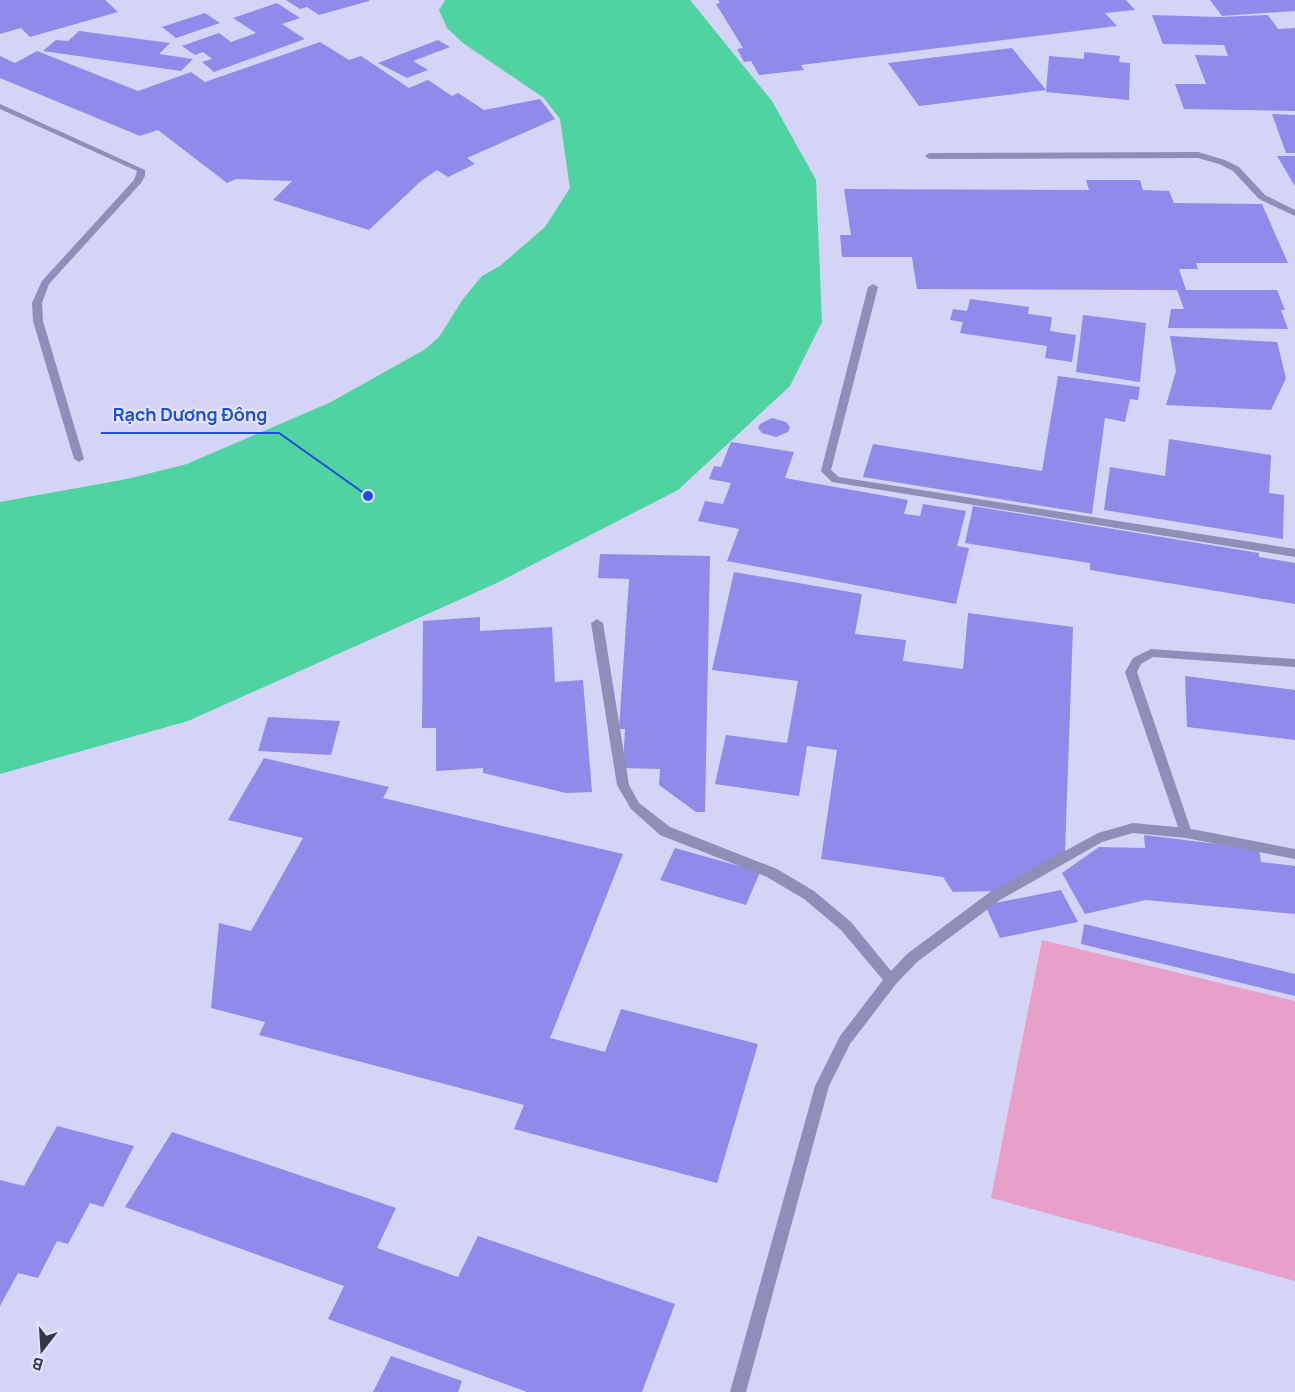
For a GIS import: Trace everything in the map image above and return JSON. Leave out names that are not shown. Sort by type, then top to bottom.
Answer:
[{"type":"street","points":[[0,105],[141,170],[138,181],[45,283],[37,303],[38,321],[79,459]]},
{"type":"street","points":[[929,156],[1198,156],[1222,162],[1236,169],[1262,197],[1295,213]]},
{"type":"street","points":[[873,287],[826,471],[836,480],[1295,553]]},
{"type":"street","points":[[597,623],[623,785],[635,806],[665,831],[772,873],[809,895],[846,926],[891,980]]},
{"type":"street","points":[[1186,833],[1131,672],[1137,660],[1151,653],[1295,663]]},
{"type":"street","points":[[738,1392],[822,1086],[845,1040],[891,980],[912,958],[995,896],[1098,838],[1133,828],[1186,833],[1295,854]]},
{"type":"shaded area","points":[[445,0],[690,0],[772,101],[816,180],[822,322],[790,386],[678,490],[499,582],[188,721],[0,774],[0,502],[127,479],[187,464],[329,403],[424,350],[439,337],[463,299],[482,276],[500,266],[545,227],[570,188],[560,119],[544,98],[463,43],[447,28],[439,10]]},
{"type":"shaded area","points":[[1042,940],[1295,1001],[1295,1281],[991,1198]]},
{"type":"building","points":[[0,0],[105,0],[118,12],[30,37],[21,28],[0,34]]},
{"type":"building","points":[[286,0],[369,1],[319,15],[307,7],[300,9]]},
{"type":"building","points":[[718,0],[1126,0],[1135,10],[1105,13],[1117,26],[801,65],[804,70],[759,75],[751,61],[744,62],[737,49],[743,48],[716,4],[720,3]]},
{"type":"building","points":[[1210,0],[1295,0],[1295,11],[1222,16]]},
{"type":"building","points":[[277,3],[300,18],[282,24],[305,39],[214,72],[202,62],[212,59],[203,52],[195,55],[182,46],[219,33],[231,42],[256,33],[233,18]]},
{"type":"building","points":[[205,13],[220,23],[176,38],[162,27]]},
{"type":"building","points":[[1152,15],[1219,17],[1268,15],[1278,29],[1295,28],[1295,111],[1184,109],[1175,84],[1206,84],[1195,55],[1228,56],[1224,45],[1163,44]]},
{"type":"building","points":[[79,31],[170,43],[159,54],[193,59],[181,71],[43,51],[56,40],[68,41]]},
{"type":"building","points":[[438,40],[450,47],[413,61],[428,70],[407,78],[378,63]]},
{"type":"building","points":[[320,42],[349,60],[361,56],[409,88],[428,80],[452,96],[458,93],[484,110],[540,99],[555,119],[467,158],[475,164],[448,177],[437,170],[421,181],[369,230],[273,200],[292,181],[236,179],[227,183],[158,130],[140,136],[0,78],[0,56],[15,63],[37,51],[138,91],[191,72],[205,82]]},
{"type":"building","points":[[1012,48],[1046,90],[919,106],[888,63]]},
{"type":"building","points":[[1084,52],[1120,56],[1119,62],[1130,63],[1129,100],[1046,92],[1049,56],[1084,59]]},
{"type":"building","points":[[1272,114],[1295,115],[1295,153],[1286,153]]},
{"type":"building","points":[[1277,156],[1295,156],[1295,186]]},
{"type":"building","points":[[1086,180],[1140,180],[1143,190],[1169,191],[1174,203],[1262,204],[1288,263],[1196,263],[1198,269],[1179,269],[1186,290],[1277,290],[1285,310],[1281,310],[1288,329],[1168,328],[1171,309],[1184,309],[1177,290],[917,289],[912,257],[842,257],[840,235],[851,235],[844,189],[1089,190]]},
{"type":"building","points":[[970,299],[1029,307],[1028,314],[1052,317],[1050,331],[1076,335],[1072,362],[1045,358],[1047,346],[960,333],[963,322],[950,320],[953,309],[967,311]]},
{"type":"building","points":[[1083,315],[1146,323],[1140,382],[1076,372]]},
{"type":"building","points":[[1170,336],[1277,342],[1286,378],[1271,410],[1166,405],[1176,371]]},
{"type":"building","points":[[1058,376],[1140,387],[1138,400],[1130,399],[1125,422],[1105,418],[1092,514],[863,477],[873,444],[1042,471]]},
{"type":"building","points":[[772,418],[786,422],[790,427],[788,432],[776,437],[762,433],[758,428],[760,424]]},
{"type":"building","points":[[1169,439],[1271,455],[1269,493],[1284,495],[1283,539],[1104,510],[1110,467],[1165,476]]},
{"type":"building","points":[[731,442],[794,452],[785,478],[908,500],[904,514],[920,516],[923,504],[966,511],[957,546],[969,548],[956,604],[727,561],[739,529],[698,521],[705,501],[723,504],[731,483],[709,479],[714,466],[721,467]]},
{"type":"building","points":[[973,506],[1259,553],[1259,557],[1295,563],[1295,604],[1090,570],[1090,563],[965,543]]},
{"type":"building","points":[[600,554],[710,556],[705,812],[696,812],[659,785],[660,769],[623,768],[625,729],[619,729],[629,579],[598,578]]},
{"type":"building","points":[[734,572],[862,594],[855,634],[906,640],[903,661],[963,669],[968,613],[1073,627],[1065,853],[1000,891],[953,892],[943,877],[821,859],[837,750],[807,746],[799,796],[715,784],[726,735],[787,743],[798,681],[712,670]]},
{"type":"building","points":[[480,617],[480,631],[552,627],[555,682],[583,680],[592,792],[566,793],[483,773],[483,768],[436,771],[436,728],[422,728],[423,621]]},
{"type":"building","points":[[1185,676],[1295,690],[1295,740],[1187,727]]},
{"type":"building","points":[[268,717],[340,721],[331,755],[258,751]]},
{"type":"building","points":[[264,758],[389,787],[383,798],[623,854],[550,1038],[605,1052],[621,1009],[758,1044],[717,1183],[514,1129],[524,1105],[259,1035],[265,1022],[211,1008],[219,923],[251,931],[303,838],[228,820]]},
{"type":"building","points":[[1144,835],[1259,849],[1261,862],[1295,866],[1295,914],[1146,900],[1085,914],[1062,873],[1099,847],[1145,848]]},
{"type":"building","points":[[675,848],[760,872],[746,905],[660,880]]},
{"type":"building","points":[[1061,890],[1078,922],[1000,938],[985,905]]},
{"type":"building","points":[[1084,924],[1295,974],[1295,996],[1081,944]]},
{"type":"building","points":[[57,1126],[134,1146],[103,1207],[90,1203],[68,1244],[57,1241],[38,1278],[18,1273],[0,1306],[0,1180],[24,1186]]},
{"type":"building","points":[[172,1132],[396,1208],[377,1248],[458,1277],[478,1236],[675,1304],[642,1392],[527,1392],[328,1319],[344,1286],[125,1207]]},
{"type":"building","points":[[391,1356],[462,1381],[458,1392],[373,1392]]},
{"type":"place","name":"Rạch Dương Đông","points":[[368,496]]}]
